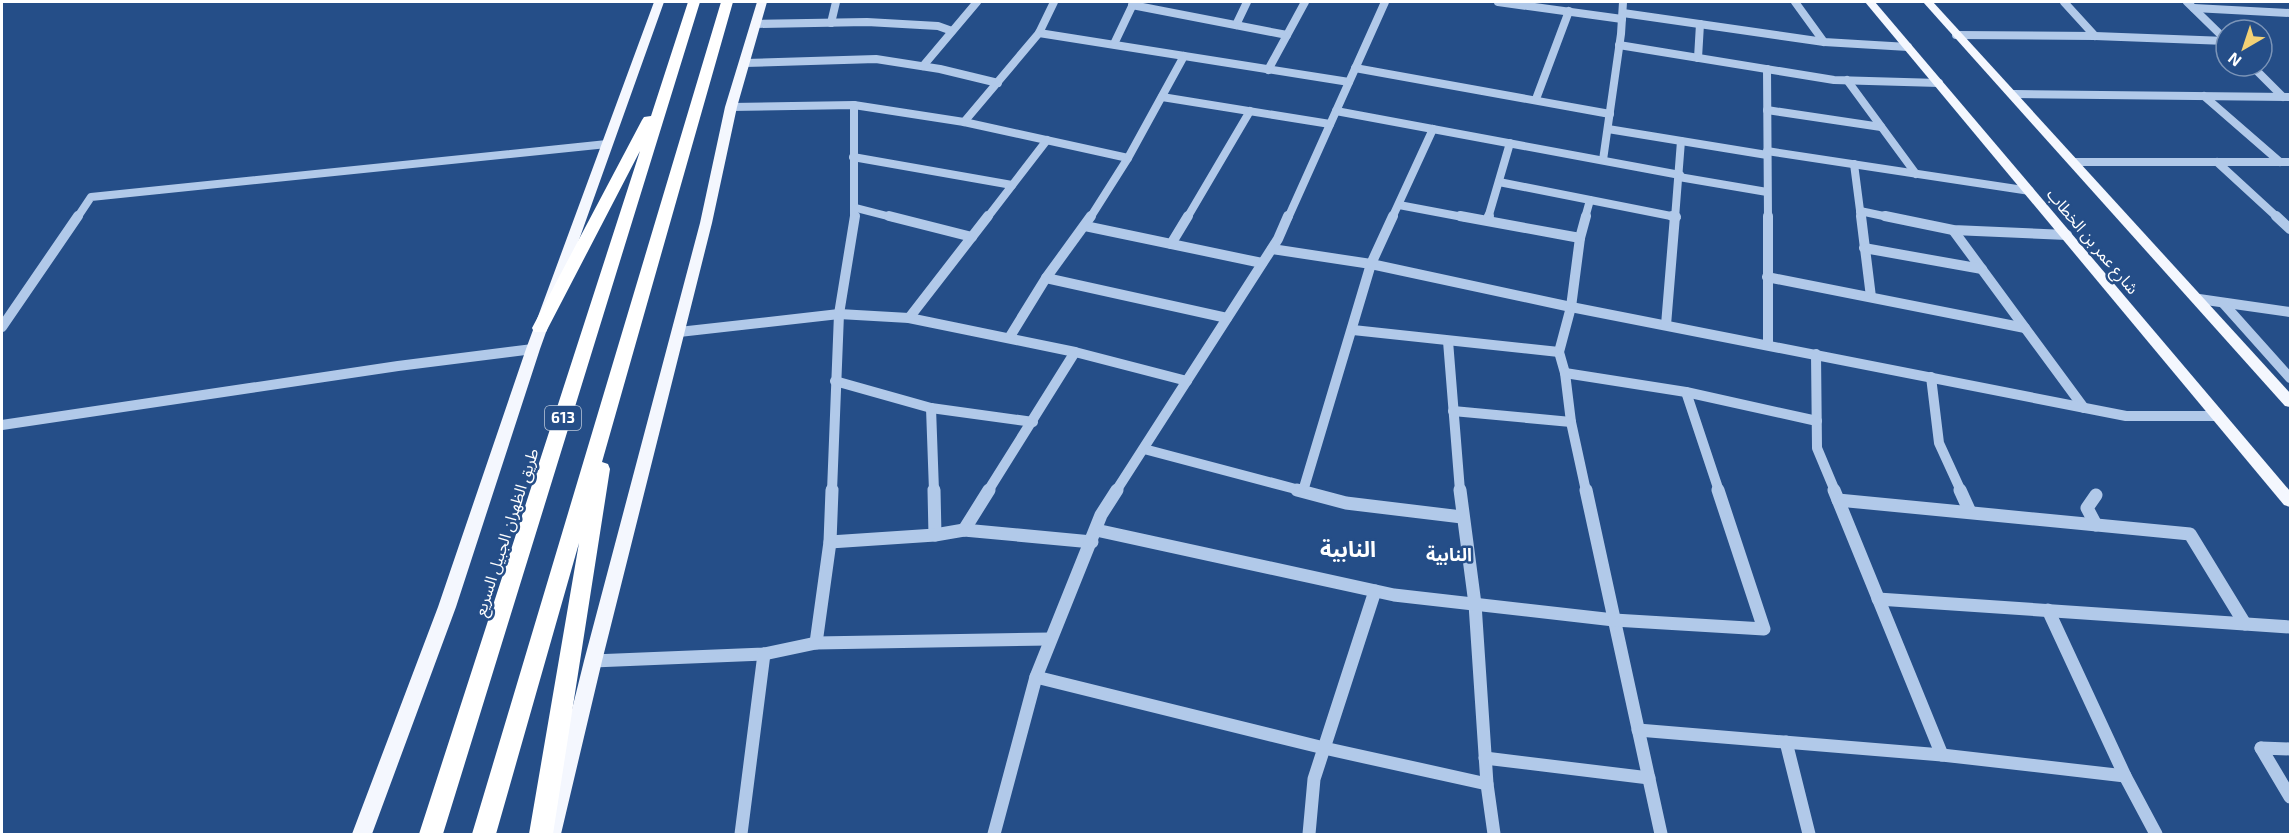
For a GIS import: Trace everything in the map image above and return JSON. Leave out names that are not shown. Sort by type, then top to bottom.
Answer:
[{"type":"highway","name":"طريق الظهران الجبيل السريع","points":[[431,834],[694,2]]},
{"type":"highway","name":"613","points":[[484,834],[727,2]]},
{"type":"highway","points":[[540,328],[672,75]]},
{"type":"highway","points":[[541,834],[615,387]]},
{"type":"main road","points":[[362,834],[447,607],[532,349],[659,2]]},
{"type":"main road","points":[[551,834],[593,661],[706,223],[731,107],[762,2]]},
{"type":"main road","name":"شارع عمر بن الخطاب","points":[[1870,2],[2290,501]]},
{"type":"main road","points":[[1928,2],[1956,35],[2014,94],[2290,402]]},
{"type":"street","points":[[831,22],[836,2]]},
{"type":"street","points":[[923,66],[977,2]]},
{"type":"street","points":[[964,122],[1039,33],[1054,2]]},
{"type":"street","points":[[1236,25],[1247,2]]},
{"type":"street","points":[[1268,70],[1305,2]]},
{"type":"street","points":[[994,834],[1036,677],[1101,515],[1272,249],[1385,2],[1380,2]]},
{"type":"street","points":[[1498,2],[1700,24],[1824,42],[1908,47]]},
{"type":"street","points":[[1603,160],[1623,2]]},
{"type":"street","points":[[1795,2],[1824,42]]},
{"type":"street","points":[[2064,2],[2095,36]]},
{"type":"street","points":[[2187,2],[2214,28]]},
{"type":"street","points":[[1114,44],[1133,3],[1287,35]]},
{"type":"street","points":[[2194,8],[2290,13]]},
{"type":"street","points":[[1536,99],[1569,11]]},
{"type":"street","points":[[755,24],[831,22],[938,26],[952,31]]},
{"type":"street","points":[[1698,58],[1700,24]]},
{"type":"street","points":[[1039,33],[1349,82]]},
{"type":"street","points":[[1956,35],[2214,40]]},
{"type":"street","points":[[1619,45],[1847,80],[1939,83]]},
{"type":"street","points":[[1009,338],[1046,278],[1085,226],[1128,158],[1184,56]]},
{"type":"street","points":[[744,63],[876,59],[923,66],[998,83]]},
{"type":"street","points":[[1355,68],[1610,114]]},
{"type":"street","points":[[1767,69],[1768,345]]},
{"type":"street","points":[[2266,78],[2287,97]]},
{"type":"street","points":[[1847,80],[1916,174]]},
{"type":"street","points":[[2014,94],[2287,97]]},
{"type":"street","points":[[1162,96],[1330,124]]},
{"type":"street","points":[[2205,96],[2280,162]]},
{"type":"street","points":[[731,107],[854,105],[964,122],[1128,158]]},
{"type":"street","points":[[816,643],[830,542],[839,314],[856,208],[853,157],[854,105]]},
{"type":"street","points":[[1767,110],[1881,127]]},
{"type":"street","points":[[1171,244],[1250,111]]},
{"type":"street","points":[[1336,111],[1767,192]]},
{"type":"street","points":[[1303,492],[1371,264],[1433,129]]},
{"type":"street","points":[[1608,129],[2030,191]]},
{"type":"street","points":[[909,318],[1047,140]]},
{"type":"street","points":[[1666,325],[1680,176],[1681,141]]},
{"type":"street","points":[[1488,219],[1510,143]]},
{"type":"street","points":[[2,327],[91,197],[607,144]]},
{"type":"street","points":[[853,157],[1012,185]]},
{"type":"street","points":[[2075,162],[2290,162]]},
{"type":"street","points":[[2217,162],[2290,229]]},
{"type":"street","points":[[1854,164],[1871,297]]},
{"type":"street","points":[[1499,182],[1676,217]]},
{"type":"street","points":[[1590,200],[1580,238],[1571,307],[1558,352],[1565,373],[1571,422],[1661,834]]},
{"type":"street","points":[[1399,205],[1488,219],[1580,238]]},
{"type":"street","points":[[856,208],[972,237]]},
{"type":"street","points":[[1860,211],[1953,230],[2067,235]]},
{"type":"street","points":[[1085,226],[1262,263]]},
{"type":"street","points":[[1953,230],[2085,408]]},
{"type":"street","points":[[1864,248],[1982,268]]},
{"type":"street","points":[[1272,249],[1371,264],[1571,307],[2126,416],[2219,416]]},
{"type":"street","points":[[1767,277],[2025,328]]},
{"type":"street","points":[[1046,278],[1227,318]]},
{"type":"street","points":[[2199,299],[2290,312]]},
{"type":"street","points":[[2223,303],[2290,378]]},
{"type":"street","points":[[679,332],[839,314],[909,318],[1076,352],[1187,381]]},
{"type":"street","points":[[1353,330],[1558,352]]},
{"type":"street","points":[[1448,341],[1462,517],[1475,604],[1487,784],[1494,834]]},
{"type":"street","points":[[2,425],[398,366],[532,349]]},
{"type":"street","points":[[964,530],[1076,352]]},
{"type":"street","points":[[1816,354],[1817,448],[1942,755]]},
{"type":"street","points":[[1565,373],[1686,392],[1817,421]]},
{"type":"street","points":[[1931,377],[1940,443],[1970,512]]},
{"type":"street","points":[[835,381],[931,408],[1033,422]]},
{"type":"street","points":[[830,542],[935,535],[964,530],[1094,536],[1375,591],[1614,620],[1764,628],[1686,392]]},
{"type":"street","points":[[931,408],[935,535]]},
{"type":"street","points":[[1454,411],[1571,422]]},
{"type":"street","points":[[1144,449],[1346,503],[1462,517]]},
{"type":"street","points":[[2096,495],[2087,508],[2096,525]]},
{"type":"street","points":[[1838,500],[2190,534],[2245,624]]},
{"type":"street","points":[[1309,834],[1314,779],[1375,591]]},
{"type":"street","points":[[1878,598],[2290,627]]},
{"type":"street","points":[[2048,610],[2125,776],[2156,834]]},
{"type":"street","points":[[593,661],[764,654],[816,643],[1050,639]]},
{"type":"street","points":[[741,834],[764,654]]},
{"type":"street","points":[[1036,677],[1324,748],[1487,784]]},
{"type":"street","points":[[1638,730],[1942,755],[2125,776]]},
{"type":"street","points":[[1786,742],[1809,834]]},
{"type":"street","points":[[2290,749],[2261,748],[2290,797]]},
{"type":"street","points":[[1485,758],[1649,778]]},
{"type":"district","name":"النابية","points":[[1348,549]]},
{"type":"district","name":"النابية","points":[[1449,555]]}]
